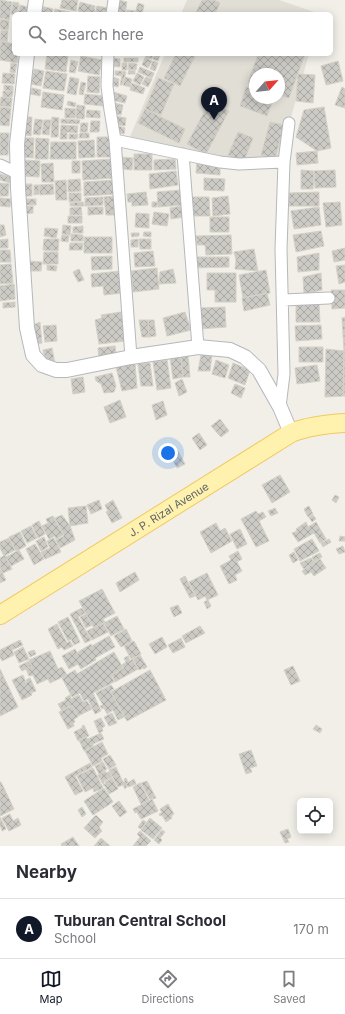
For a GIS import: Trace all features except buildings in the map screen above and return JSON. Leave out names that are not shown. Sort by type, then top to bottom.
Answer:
[{"type":"main road","name":"J. P. Rizal Avenue","points":[[0,614],[291,433],[328,423],[345,423]]},
{"type":"street","points":[[34,12],[36,0]]},
{"type":"street","points":[[112,12],[114,0]]},
{"type":"street","points":[[27,56],[17,144],[17,173],[27,328],[33,355],[42,365],[56,370],[67,370],[131,357],[198,347],[230,350],[245,357],[259,370],[280,406],[291,433]]},
{"type":"street","points":[[108,56],[107,86],[115,140],[131,357]]},
{"type":"street","points":[[280,406],[284,374],[281,249],[284,162],[289,123]]},
{"type":"street","points":[[115,140],[220,162],[239,164],[284,162]]},
{"type":"street","points":[[182,154],[198,347]]},
{"type":"street","points":[[0,165],[17,173]]},
{"type":"street","points":[[283,300],[329,298]]},
{"type":"shaded area","points":[[187,0],[279,0],[314,12],[182,12]]},
{"type":"shaded area","points":[[164,56],[308,56],[279,159],[238,161],[129,139]]},
{"type":"place","name":"Tuburan Central School","points":[[214,120]]}]
